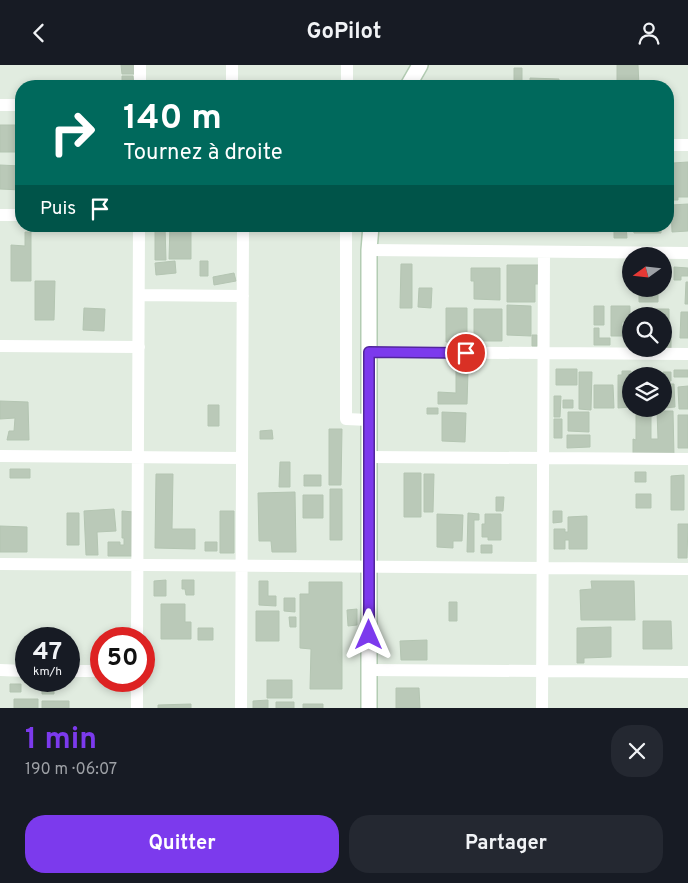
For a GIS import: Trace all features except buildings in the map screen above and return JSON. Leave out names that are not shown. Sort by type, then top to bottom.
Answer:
[{"type":"main road","points":[[411,80],[420,65]]},
{"type":"main road","points":[[369,708],[370,232]]},
{"type":"street","points":[[140,65],[140,80]]},
{"type":"street","points":[[232,65],[232,80]]},
{"type":"street","points":[[347,65],[347,80]]},
{"type":"street","points":[[0,105],[15,105]]},
{"type":"street","points":[[674,145],[688,145]]},
{"type":"street","points":[[0,215],[15,215]]},
{"type":"street","points":[[137,627],[139,232]]},
{"type":"street","points":[[241,708],[243,232]]},
{"type":"street","points":[[346,232],[346,419],[369,419]]},
{"type":"street","points":[[369,250],[688,253]]},
{"type":"street","points":[[542,708],[544,252]]},
{"type":"street","points":[[139,295],[243,296]]},
{"type":"street","points":[[0,346],[139,347]]},
{"type":"street","points":[[369,352],[688,354]]},
{"type":"street","points":[[0,456],[242,458]]},
{"type":"street","points":[[369,457],[688,459]]},
{"type":"street","points":[[0,563],[688,569]]},
{"type":"street","points":[[369,670],[688,672]]},
{"type":"street","points":[[0,671],[15,671]]},
{"type":"street","points":[[137,692],[137,708]]},
{"type":"route","points":[[369,635],[369,352],[466,353]]}]
